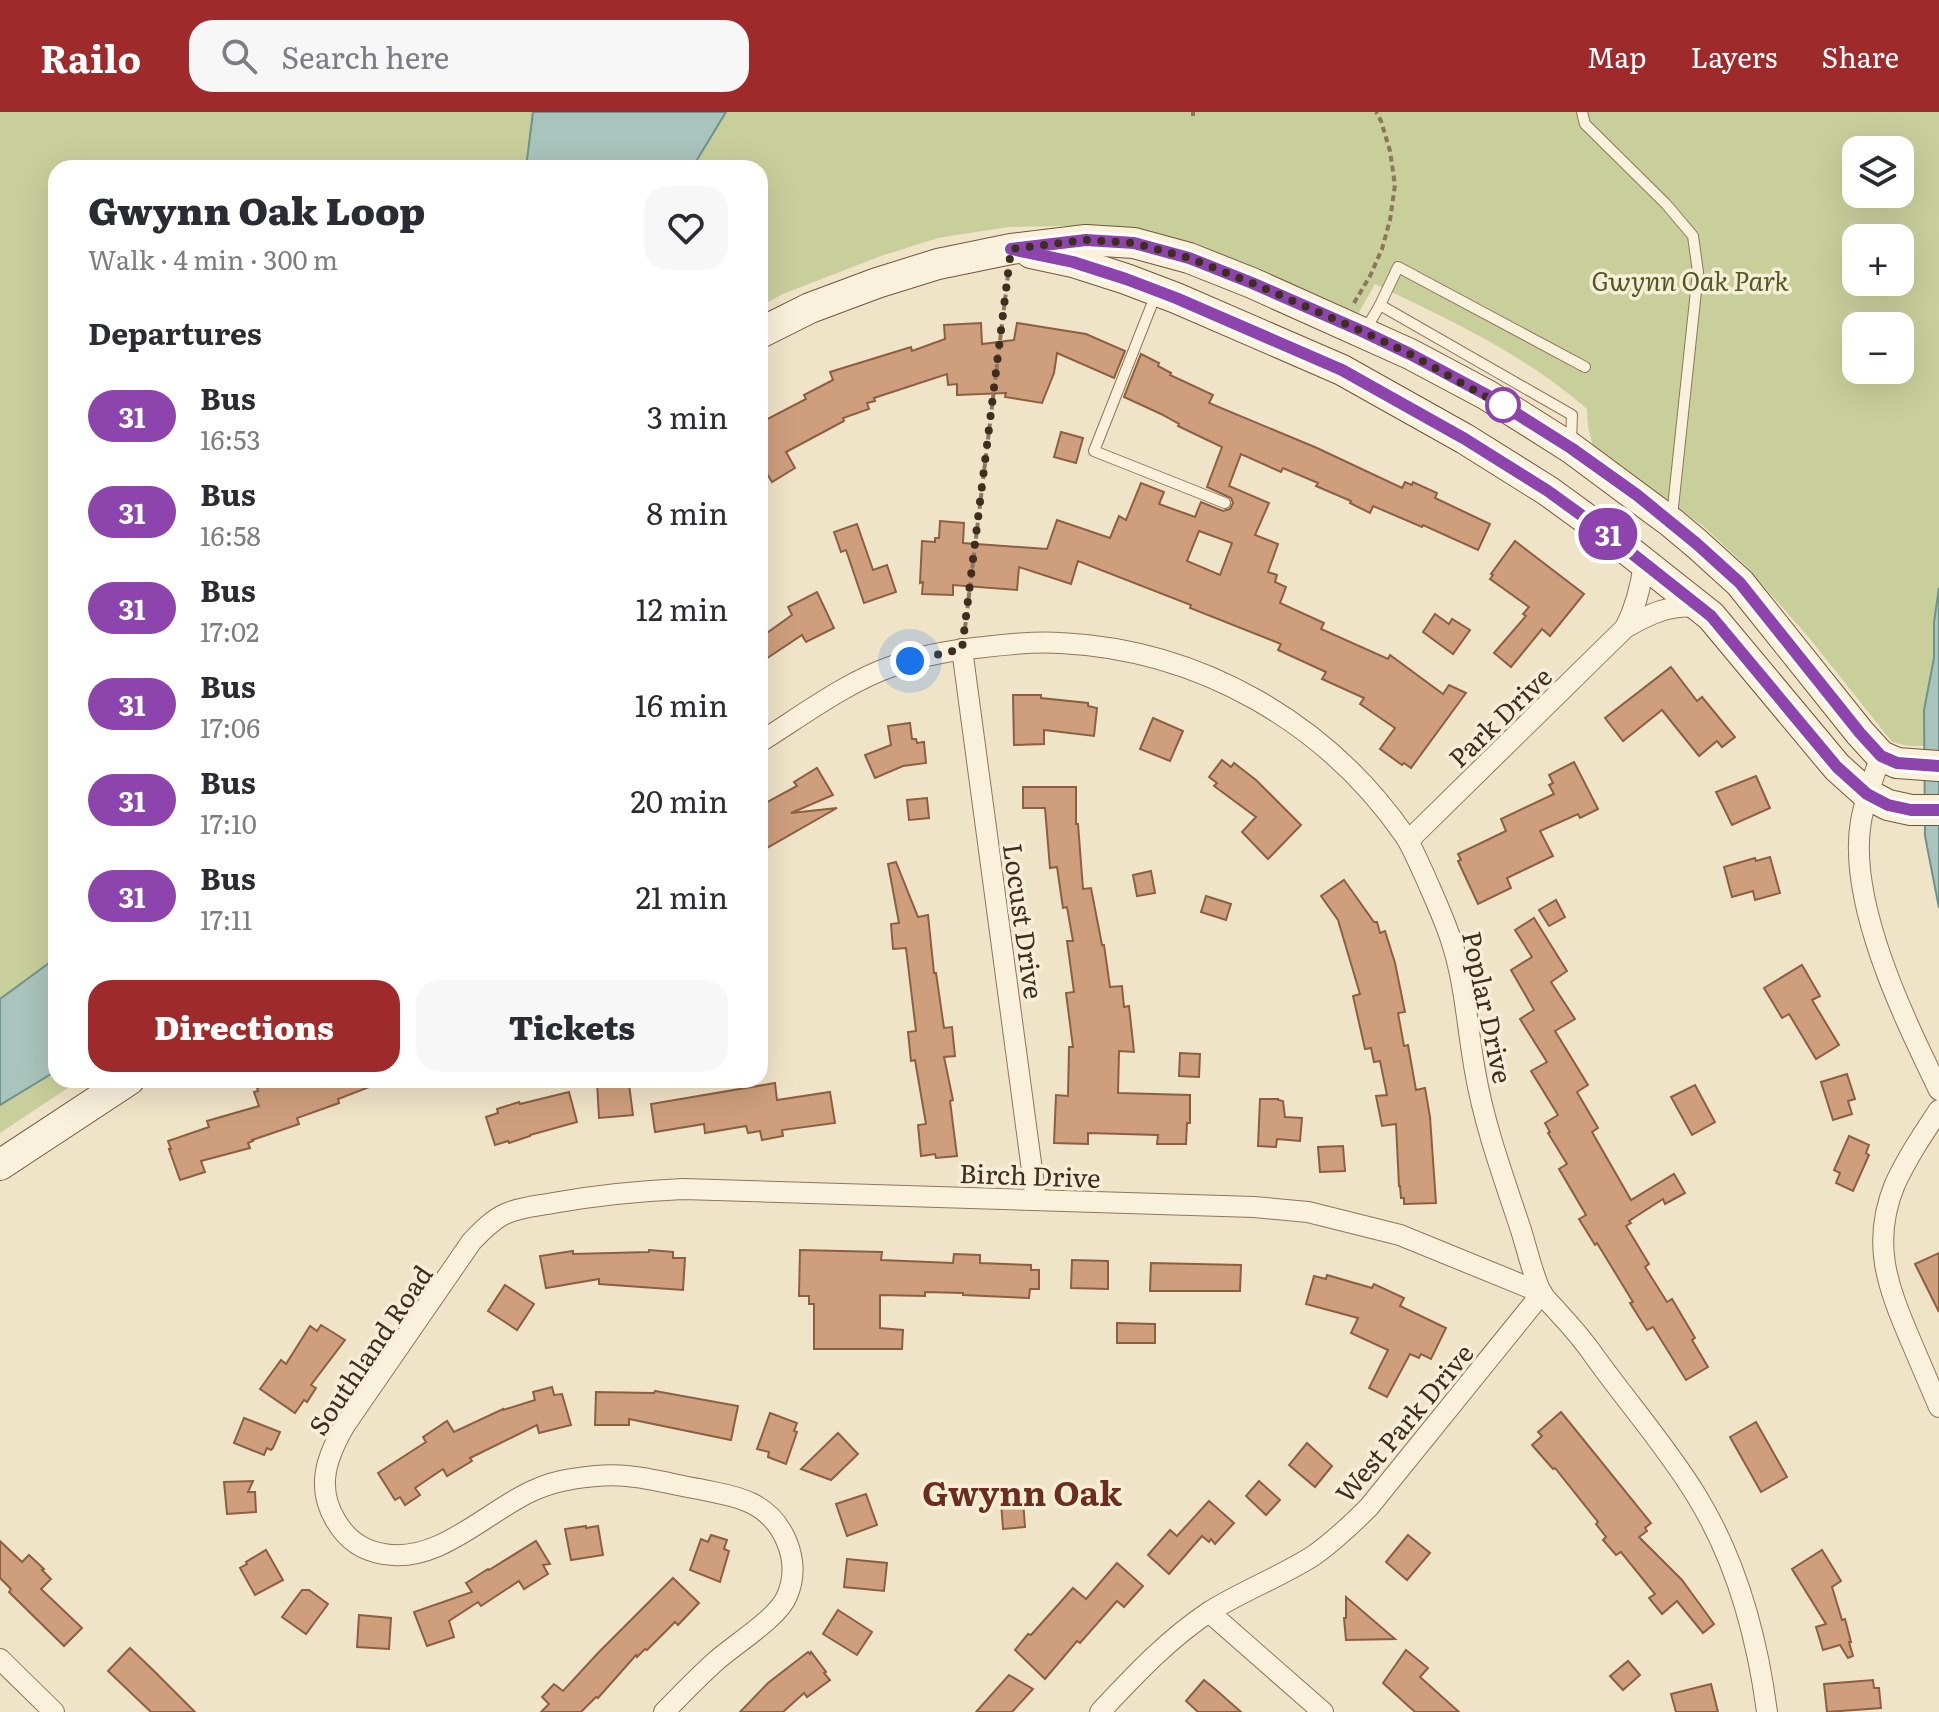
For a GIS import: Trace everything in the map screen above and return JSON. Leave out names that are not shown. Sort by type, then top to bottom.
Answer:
[{"type":"main road","points":[[768,329],[810,308],[877,283],[938,264],[1011,249],[1070,240],[1134,243],[1189,258],[1410,354],[1487,395],[1571,448],[1672,523],[1740,583],[1881,756],[1897,763],[1925,765]]},
{"type":"main road","points":[[1011,249],[1073,262],[1176,298],[1342,370],[1465,439],[1548,491],[1711,616],[1837,767],[1867,794],[1888,805],[1925,810]]},
{"type":"main road","points":[[1342,370],[1364,332]]},
{"type":"main road","points":[[1548,491],[1571,448]]},
{"type":"main road","points":[[1644,563],[1661,554],[1687,551],[1725,569]]},
{"type":"main road","points":[[0,1165],[117,1088]]},
{"type":"street","name":"Park Drive","points":[[1625,628],[1638,596],[1644,563]]},
{"type":"street","name":"Park Drive","points":[[1409,840],[1625,628],[1666,608],[1682,605],[1699,607]]},
{"type":"street","name":"Poplar Drive","points":[[768,737],[825,701],[890,667],[962,649],[1059,642],[1138,653],[1196,670],[1246,693],[1292,722],[1335,756],[1373,793],[1409,840],[1451,939],[1476,1078],[1495,1150],[1542,1293],[1583,1340],[1671,1457],[1723,1544],[1746,1607],[1761,1665],[1767,1712]]},
{"type":"street","name":"Locust Drive","points":[[962,649],[1036,1200]]},
{"type":"street","points":[[1881,756],[1867,794],[1861,823],[1861,878],[1890,984],[1939,1090]]},
{"type":"street","points":[[1939,1110],[1895,1184],[1884,1228],[1883,1254],[1892,1296],[1939,1407]]},
{"type":"street","name":"Birch Drive","points":[[505,1214],[590,1196],[683,1189],[1254,1207],[1308,1212],[1400,1235],[1542,1293]]},
{"type":"street","name":"Southland Road","points":[[505,1214],[472,1241],[345,1425],[331,1449],[326,1469],[324,1488],[329,1505],[336,1522],[353,1541],[369,1551],[394,1556],[416,1554],[439,1546],[529,1492],[571,1479],[627,1476],[730,1495],[751,1502],[769,1514],[783,1533],[791,1554],[792,1576],[787,1596],[775,1613],[715,1662],[664,1712]]},
{"type":"street","name":"West Park Drive","points":[[1100,1712],[1157,1652],[1209,1612],[1313,1555],[1361,1516],[1542,1293]]},
{"type":"street","points":[[1209,1612],[1323,1712]]},
{"type":"street","points":[[0,1659],[54,1712]]},
{"type":"lane","points":[[1582,112],[1585,124],[1666,204],[1693,236],[1698,272],[1672,523]]},
{"type":"lane","points":[[1364,332],[1398,267],[1585,367]]},
{"type":"lane","points":[[1157,292],[1094,451],[1225,503]]},
{"type":"lane","points":[[1380,305],[1572,415],[1571,448]]},
{"type":"path","points":[[1364,332],[1350,311],[1382,249],[1395,185],[1390,151],[1376,112]]},
{"type":"path","points":[[962,649],[1011,249]]},
{"type":"green space","name":"Gwynn Oak Park","points":[[0,112],[1939,112],[1939,746],[1908,746],[1892,742],[1810,639],[1747,567],[1703,526],[1593,447],[1587,409],[1538,372],[1486,339],[1375,284],[1358,314],[1098,227],[1008,227],[938,238],[881,256],[768,302],[768,160],[48,160],[48,1088],[68,1088],[0,1133]]},
{"type":"water","points":[[533,112],[726,112],[697,160],[527,160]]},
{"type":"water","points":[[1939,588],[1939,908],[1925,836],[1924,710],[1934,658],[1934,622]]},
{"type":"water","points":[[48,964],[48,1076],[0,1105],[0,999]]},
{"type":"building","points":[[981,323],[982,344],[1014,340],[1017,323],[1086,334],[1125,351],[1114,378],[1057,353],[1054,373],[1042,403],[1005,397],[1006,393],[957,395],[957,384],[948,385],[947,374],[874,398],[875,401],[867,403],[869,409],[843,418],[844,421],[786,452],[795,468],[772,482],[768,475],[768,419],[806,399],[804,395],[833,380],[830,372],[911,347],[912,351],[945,339],[944,325]]},
{"type":"building","points":[[1141,354],[1159,363],[1158,366],[1170,375],[1213,395],[1209,403],[1402,488],[1405,482],[1412,485],[1413,482],[1437,493],[1435,498],[1490,524],[1478,550],[1373,506],[1370,513],[1316,486],[1318,483],[1283,468],[1281,472],[1241,454],[1229,486],[1269,503],[1255,535],[1278,544],[1268,572],[1277,575],[1275,582],[1286,587],[1280,603],[1324,623],[1321,629],[1388,659],[1390,655],[1443,694],[1449,685],[1466,693],[1411,768],[1380,749],[1395,728],[1360,704],[1364,698],[1322,679],[1326,672],[1278,650],[1281,644],[1078,561],[1071,584],[1019,567],[1017,590],[953,585],[953,595],[922,594],[922,541],[935,542],[935,538],[939,538],[940,521],[964,523],[963,543],[1047,549],[1057,520],[1110,538],[1119,516],[1126,520],[1141,483],[1164,492],[1159,504],[1195,517],[1201,502],[1223,511],[1230,509],[1233,503],[1231,498],[1207,487],[1222,447],[1124,397]],"holes":[[[1199,531],[1232,543],[1220,575],[1187,561]]]},
{"type":"building","points":[[1061,432],[1083,438],[1076,463],[1054,457]]},
{"type":"building","points":[[857,524],[873,570],[887,565],[896,592],[864,603],[846,550],[841,552],[834,532]]},
{"type":"building","points":[[1515,541],[1584,594],[1550,636],[1542,629],[1511,667],[1494,653],[1526,616],[1523,614],[1529,607],[1490,579]]},
{"type":"building","points":[[817,592],[834,628],[806,642],[802,635],[768,658],[768,632],[792,615],[788,607]]},
{"type":"building","points":[[1435,614],[1449,624],[1452,619],[1470,630],[1453,654],[1423,632]]},
{"type":"building","points":[[1671,667],[1697,701],[1702,697],[1735,737],[1722,747],[1717,741],[1699,756],[1662,710],[1623,741],[1605,718]]},
{"type":"building","points":[[1013,695],[1041,695],[1041,698],[1088,703],[1088,706],[1097,708],[1094,736],[1044,730],[1044,744],[1014,745]]},
{"type":"building","points":[[1153,718],[1183,731],[1170,761],[1140,749]]},
{"type":"building","points":[[910,723],[912,739],[916,739],[917,743],[924,742],[926,763],[903,766],[875,778],[865,755],[891,745],[888,726]]},
{"type":"building","points":[[1222,760],[1231,767],[1234,763],[1256,780],[1301,825],[1268,859],[1242,832],[1256,817],[1214,786],[1217,783],[1209,777]]},
{"type":"building","points":[[1574,762],[1598,809],[1580,818],[1578,814],[1540,831],[1553,856],[1507,878],[1511,888],[1478,904],[1458,861],[1461,860],[1458,854],[1506,831],[1501,819],[1554,794],[1549,785],[1553,783],[1549,775]]},
{"type":"building","points":[[817,768],[833,795],[791,813],[837,808],[768,847],[768,802],[797,786],[794,782]]},
{"type":"building","points":[[1756,776],[1770,808],[1732,825],[1716,792]]},
{"type":"building","points":[[1023,787],[1076,787],[1076,824],[1083,889],[1091,888],[1110,987],[1122,986],[1124,1007],[1129,1006],[1134,1052],[1119,1051],[1118,1093],[1190,1095],[1186,1144],[1157,1144],[1158,1135],[1088,1133],[1088,1144],[1054,1143],[1056,1095],[1068,1096],[1069,1047],[1073,1047],[1066,993],[1074,992],[1067,941],[1073,941],[1067,907],[1063,908],[1057,867],[1050,868],[1045,808],[1023,808]]},
{"type":"building","points":[[927,798],[929,818],[909,820],[907,800]]},
{"type":"building","points":[[1770,857],[1780,893],[1755,900],[1753,891],[1732,897],[1724,867]]},
{"type":"building","points":[[896,862],[918,917],[928,915],[944,1028],[952,1027],[955,1056],[944,1057],[953,1100],[950,1101],[957,1156],[921,1156],[918,1125],[926,1124],[915,1060],[911,1061],[908,1032],[916,1031],[906,948],[893,949],[891,924],[899,923],[888,864]]},
{"type":"building","points":[[1151,871],[1155,893],[1137,896],[1133,875]]},
{"type":"building","points":[[1344,880],[1377,922],[1380,933],[1385,931],[1395,963],[1405,1012],[1398,1013],[1404,1046],[1408,1045],[1416,1090],[1425,1088],[1430,1117],[1436,1203],[1404,1204],[1404,1198],[1401,1198],[1396,1124],[1382,1126],[1376,1096],[1387,1095],[1380,1061],[1374,1062],[1371,1048],[1365,1049],[1353,996],[1360,994],[1338,920],[1321,896]]},
{"type":"building","points":[[1206,896],[1231,904],[1226,920],[1201,912]]},
{"type":"building","points":[[1556,900],[1565,917],[1549,926],[1539,910]]},
{"type":"building","points":[[1534,918],[1567,971],[1551,982],[1575,1019],[1555,1031],[1588,1085],[1577,1092],[1598,1128],[1592,1132],[1631,1200],[1674,1174],[1685,1193],[1665,1204],[1663,1199],[1626,1226],[1649,1264],[1645,1267],[1667,1302],[1672,1299],[1708,1367],[1686,1380],[1653,1327],[1647,1330],[1597,1243],[1595,1245],[1579,1219],[1586,1215],[1559,1169],[1567,1164],[1545,1123],[1558,1115],[1531,1071],[1547,1062],[1520,1019],[1534,1010],[1511,970],[1532,957],[1515,930]]},
{"type":"building","points":[[1802,965],[1820,996],[1812,1000],[1839,1045],[1816,1059],[1789,1014],[1782,1018],[1764,988]]},
{"type":"building","points":[[1180,1053],[1200,1054],[1199,1077],[1179,1076]]},
{"type":"building","points":[[1847,1074],[1855,1099],[1848,1101],[1852,1114],[1833,1120],[1821,1082]]},
{"type":"building","points":[[775,1083],[777,1100],[830,1092],[835,1123],[782,1130],[783,1136],[762,1140],[760,1131],[748,1133],[746,1126],[705,1133],[704,1124],[655,1132],[651,1104],[745,1088],[768,1088],[768,1084]]},
{"type":"building","points":[[1695,1085],[1715,1122],[1692,1135],[1671,1097]]},
{"type":"building","points":[[257,1088],[366,1088],[338,1099],[339,1103],[297,1118],[299,1124],[252,1140],[248,1143],[250,1148],[201,1161],[205,1172],[180,1180],[168,1141],[209,1127],[207,1121],[259,1106],[254,1092],[258,1091]]},
{"type":"building","points":[[597,1088],[630,1088],[633,1115],[599,1118]]},
{"type":"building","points":[[569,1092],[577,1122],[495,1145],[486,1117],[498,1113],[497,1109]]},
{"type":"building","points":[[1260,1099],[1283,1101],[1285,1117],[1302,1118],[1300,1141],[1277,1139],[1276,1147],[1258,1146]]},
{"type":"building","points":[[1849,1136],[1869,1145],[1866,1153],[1869,1155],[1853,1191],[1836,1183],[1840,1173],[1834,1170]]},
{"type":"building","points":[[1343,1146],[1345,1171],[1320,1172],[1318,1147]]},
{"type":"building","points":[[649,1250],[673,1252],[673,1258],[685,1258],[683,1290],[599,1284],[599,1279],[546,1288],[540,1256],[573,1251],[573,1254]]},
{"type":"building","points":[[800,1250],[882,1252],[881,1260],[953,1263],[954,1254],[980,1255],[980,1263],[1031,1265],[1031,1270],[1039,1270],[1039,1289],[1030,1289],[1029,1298],[925,1292],[925,1296],[880,1295],[880,1328],[903,1330],[902,1349],[814,1349],[814,1304],[809,1304],[809,1296],[799,1296]]},
{"type":"building","points":[[1939,1253],[1939,1312],[1915,1264]]},
{"type":"building","points":[[1072,1260],[1108,1261],[1108,1289],[1071,1288]]},
{"type":"building","points":[[1151,1263],[1241,1265],[1240,1291],[1150,1291]]},
{"type":"building","points":[[1327,1275],[1372,1288],[1374,1284],[1404,1298],[1400,1306],[1446,1328],[1431,1359],[1421,1354],[1419,1358],[1410,1354],[1387,1397],[1369,1388],[1388,1350],[1351,1333],[1358,1318],[1306,1304],[1314,1276],[1326,1279]]},
{"type":"building","points":[[505,1285],[534,1304],[517,1330],[488,1311]]},
{"type":"building","points":[[1117,1323],[1155,1324],[1155,1343],[1117,1343]]},
{"type":"building","points":[[321,1325],[345,1340],[311,1385],[316,1388],[307,1402],[304,1400],[295,1413],[260,1389],[281,1360],[286,1364],[310,1326],[317,1331]]},
{"type":"building","points":[[552,1387],[554,1395],[562,1394],[571,1425],[539,1433],[537,1425],[470,1458],[472,1461],[447,1476],[443,1469],[415,1488],[420,1495],[405,1505],[400,1497],[395,1500],[378,1473],[426,1442],[423,1437],[447,1421],[454,1432],[503,1409],[535,1400],[533,1392]]},
{"type":"building","points":[[655,1391],[738,1406],[731,1440],[629,1419],[629,1425],[595,1425],[596,1392]]},
{"type":"building","points":[[1561,1412],[1651,1523],[1639,1537],[1682,1580],[1714,1624],[1703,1633],[1677,1601],[1662,1614],[1649,1598],[1655,1594],[1621,1552],[1616,1555],[1603,1540],[1606,1537],[1596,1524],[1598,1522],[1555,1468],[1532,1445],[1542,1436],[1538,1432]]},
{"type":"building","points":[[770,1413],[797,1423],[786,1464],[768,1457],[769,1452],[757,1449]]},
{"type":"building","points":[[244,1418],[280,1432],[273,1448],[267,1448],[264,1455],[234,1443]]},
{"type":"building","points":[[1756,1422],[1787,1477],[1761,1492],[1730,1437]]},
{"type":"building","points":[[838,1433],[858,1454],[831,1480],[801,1469]]},
{"type":"building","points":[[1307,1443],[1332,1466],[1315,1487],[1289,1465]]},
{"type":"building","points":[[253,1481],[248,1492],[255,1492],[256,1512],[227,1514],[224,1482]]},
{"type":"building","points":[[1259,1481],[1280,1500],[1266,1515],[1246,1496]]},
{"type":"building","points":[[866,1494],[877,1525],[847,1536],[836,1504]]},
{"type":"building","points":[[1023,1500],[1025,1527],[1003,1529],[1001,1502]]},
{"type":"building","points":[[1209,1501],[1234,1523],[1215,1544],[1202,1536],[1169,1574],[1148,1555],[1170,1530],[1177,1536]]},
{"type":"building","points":[[598,1526],[603,1555],[571,1560],[565,1529]]},
{"type":"building","points":[[711,1535],[727,1540],[724,1549],[729,1551],[720,1582],[690,1570],[701,1539],[708,1542]]},
{"type":"building","points":[[1408,1535],[1430,1553],[1407,1580],[1386,1562]]},
{"type":"building","points":[[0,1541],[22,1562],[29,1555],[44,1569],[51,1579],[41,1589],[82,1628],[64,1646],[9,1592],[11,1589],[0,1578]]},
{"type":"building","points":[[536,1541],[550,1564],[543,1565],[548,1574],[524,1589],[519,1581],[481,1606],[478,1602],[449,1621],[454,1637],[427,1646],[414,1612],[472,1592],[466,1583]]},
{"type":"building","points":[[266,1550],[283,1580],[255,1595],[240,1568]]},
{"type":"building","points":[[1822,1550],[1841,1581],[1832,1587],[1851,1642],[1853,1656],[1848,1658],[1840,1645],[1823,1650],[1816,1627],[1826,1624],[1792,1569]]},
{"type":"building","points":[[847,1559],[887,1563],[884,1591],[844,1587]]},
{"type":"building","points":[[1117,1563],[1143,1586],[1124,1607],[1117,1601],[1045,1679],[1015,1650],[1073,1588],[1086,1599]]},
{"type":"building","points":[[673,1578],[699,1603],[678,1625],[675,1622],[647,1650],[636,1655],[598,1698],[581,1712],[541,1712],[549,1704],[542,1697],[554,1684],[563,1691]]},
{"type":"building","points":[[302,1590],[309,1590],[328,1604],[306,1634],[282,1617]]},
{"type":"building","points":[[1346,1597],[1395,1639],[1346,1640]]},
{"type":"building","points":[[838,1610],[872,1632],[857,1655],[823,1634]]},
{"type":"building","points":[[359,1615],[391,1618],[389,1649],[357,1647]]},
{"type":"building","points":[[130,1648],[195,1712],[151,1712],[108,1671]]},
{"type":"building","points":[[1406,1650],[1428,1668],[1420,1677],[1459,1712],[1415,1712],[1383,1683]]},
{"type":"building","points":[[808,1652],[830,1680],[807,1697],[804,1693],[783,1712],[740,1712],[768,1683]]},
{"type":"building","points":[[1628,1661],[1640,1675],[1623,1690],[1610,1676]]},
{"type":"building","points":[[1009,1675],[1033,1689],[1012,1712],[976,1712]]},
{"type":"building","points":[[1204,1680],[1241,1712],[1198,1712],[1186,1701]]},
{"type":"building","points":[[1873,1680],[1874,1688],[1879,1688],[1881,1708],[1827,1712],[1824,1684]]},
{"type":"building","points":[[1711,1684],[1718,1712],[1676,1712],[1671,1694]]},
{"type":"bus line","name":"31","points":[[1939,766],[1897,763],[1881,756],[1740,583],[1637,495],[1571,448],[1487,395],[1364,332],[1189,258],[1134,243],[1086,240],[1011,249],[1073,262],[1176,298],[1342,370],[1465,439],[1548,491],[1711,616],[1837,767],[1867,794],[1888,805],[1911,810],[1939,810]]},
{"type":"district","name":"Gwynn Oak","points":[[1022,1491]]},
{"type":"route","points":[[910,661],[962,649],[1011,249],[1086,240],[1134,243],[1189,258],[1364,332],[1487,395],[1508,409],[1503,405]]}]
